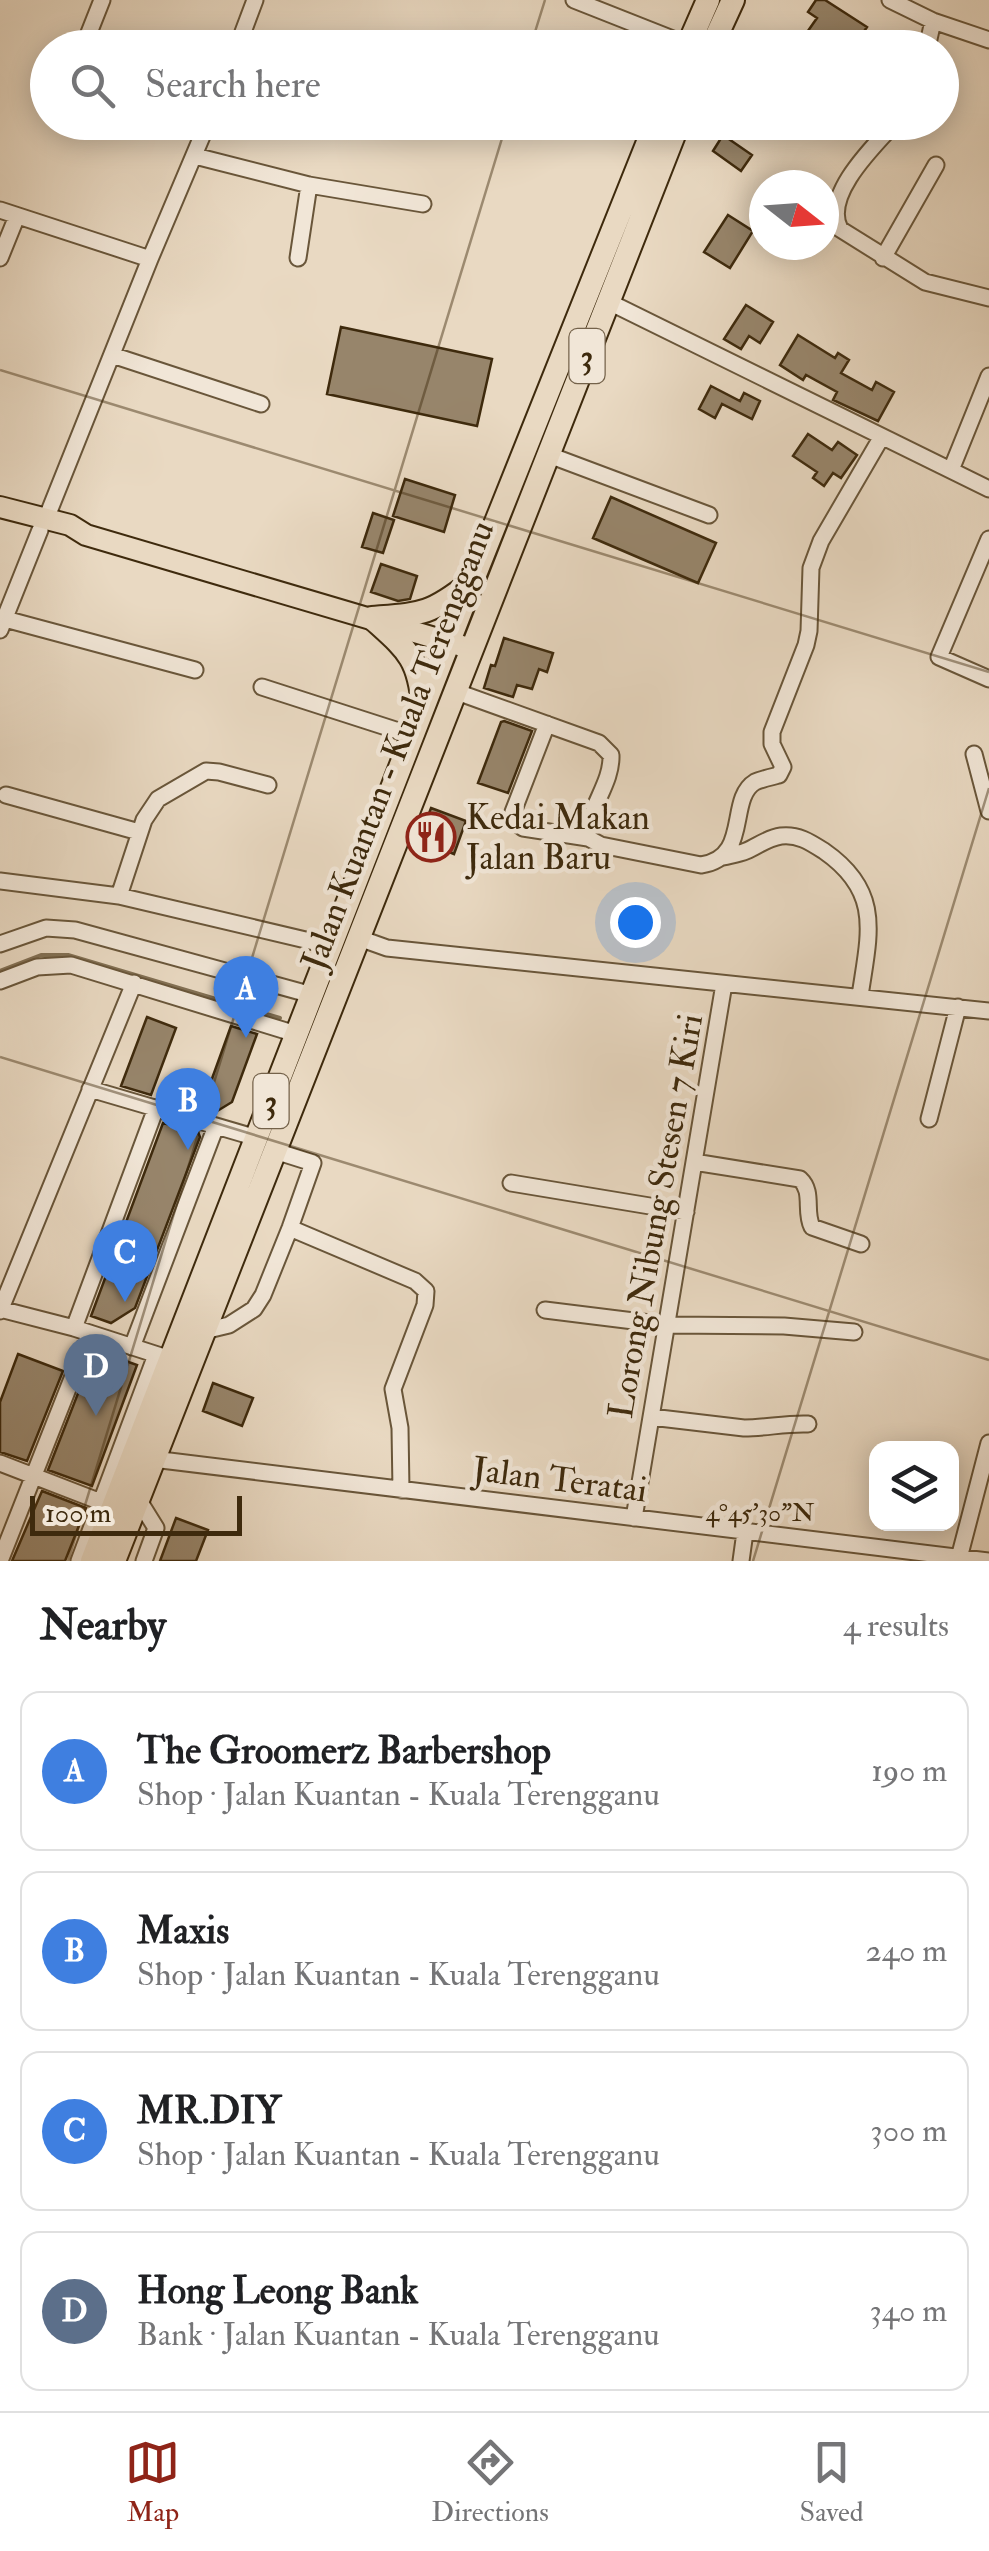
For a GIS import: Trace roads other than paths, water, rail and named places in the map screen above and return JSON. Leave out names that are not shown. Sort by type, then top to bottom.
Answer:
[{"type":"highway","points":[[700,30],[708,0]]},
{"type":"highway","points":[[709,30],[733,0]]},
{"type":"highway","name":"Jalan Kuantan - Kuala Terengganu","points":[[92,1561],[163,1357],[266,1144],[359,938],[457,692],[472,582],[649,140]]},
{"type":"highway","name":"Jalan Kuantan - Kuala Terengganu","points":[[116,1559],[204,1331],[266,1144],[296,1034],[423,712],[461,645],[548,454],[673,140]]},
{"type":"highway","points":[[372,618],[424,613],[472,582]]},
{"type":"highway","points":[[372,618],[412,657],[421,684],[423,712]]},
{"type":"main road","points":[[0,507],[43,524]]},
{"type":"main road","points":[[0,518],[70,525],[86,535],[461,645]]},
{"type":"street","points":[[90,30],[102,0]]},
{"type":"street","points":[[244,30],[255,0]]},
{"type":"street","points":[[574,0],[651,30]]},
{"type":"street","points":[[890,0],[989,40]]},
{"type":"street","points":[[932,30],[934,21]]},
{"type":"street","points":[[195,670],[2,625],[201,140]]},
{"type":"street","points":[[879,140],[860,160],[838,201],[834,218],[840,228],[924,282],[989,298]]},
{"type":"street","points":[[194,156],[309,185],[423,204]]},
{"type":"street","points":[[883,258],[936,165]]},
{"type":"street","points":[[298,258],[309,185]]},
{"type":"street","points":[[0,210],[150,259]]},
{"type":"street","points":[[0,258],[16,216]]},
{"type":"street","points":[[608,302],[989,489]]},
{"type":"street","points":[[112,355],[260,404]]},
{"type":"street","points":[[951,470],[989,376]]},
{"type":"street","points":[[723,857],[730,847],[747,790],[754,782],[778,775],[783,766],[772,744],[772,732],[809,632],[811,568],[822,541],[881,438]]},
{"type":"street","points":[[548,454],[708,514]]},
{"type":"street","points":[[989,539],[939,658],[989,679]]},
{"type":"street","points":[[262,687],[414,736]]},
{"type":"street","points":[[457,692],[599,743],[610,755],[611,769],[588,824],[588,838]]},
{"type":"street","points":[[547,724],[512,820],[523,828],[588,838],[601,846],[701,865],[782,836],[808,841],[853,876],[863,895],[870,924],[860,996]]},
{"type":"street","points":[[974,754],[989,811]]},
{"type":"street","points":[[118,896],[139,832],[158,798],[206,772],[268,785]]},
{"type":"street","points":[[6,795],[139,832]]},
{"type":"street","points":[[0,881],[118,896],[331,946]]},
{"type":"street","points":[[0,944],[58,927],[312,995]]},
{"type":"street","points":[[359,938],[387,948],[989,1011]]},
{"type":"street","points":[[0,981],[37,967],[71,965],[296,1034]]},
{"type":"street","points":[[78,1561],[163,1357],[74,1328],[0,1310],[134,983]]},
{"type":"street","name":"Lorong Nibung Stesen 7 Kiri","points":[[634,1518],[724,984]]},
{"type":"street","points":[[929,1119],[958,1007]]},
{"type":"street","points":[[90,1089],[216,1126],[313,1163],[263,1295],[254,1309],[229,1325],[204,1331]]},
{"type":"street","points":[[74,1328],[156,1108]]},
{"type":"street","points":[[132,1347],[216,1126]]},
{"type":"street","points":[[694,1162],[800,1178],[808,1194],[808,1220],[812,1227],[861,1244]]},
{"type":"street","points":[[512,1184],[686,1212]]},
{"type":"street","points":[[290,1228],[416,1280],[426,1291],[393,1389],[400,1428],[401,1490]]},
{"type":"street","points":[[545,1310],[666,1325],[784,1326],[854,1332]]},
{"type":"street","points":[[0,1561],[90,1333]]},
{"type":"street","points":[[651,1417],[744,1428],[808,1424]]},
{"type":"street","points":[[952,1558],[989,1443]]},
{"type":"street","name":"Jalan Teratai","points":[[153,1460],[989,1561]]},
{"type":"street","points":[[0,1463],[101,1502]]},
{"type":"street","points":[[138,1499],[156,1528],[144,1561]]},
{"type":"street","points":[[741,1561],[745,1532]]},
{"type":"waterway","points":[[0,971],[41,955],[68,955],[280,1018]]},
{"type":"place","name":"Kedai Makan Jalan Baru","points":[[431,837]]},
{"type":"place","name":"The Groomerz Barbershop","points":[[246,1038]]},
{"type":"place","name":"Maxis","points":[[188,1150]]},
{"type":"place","name":"MR.DIY","points":[[125,1302]]},
{"type":"place","name":"Hong Leong Bank","points":[[96,1416]]}]
